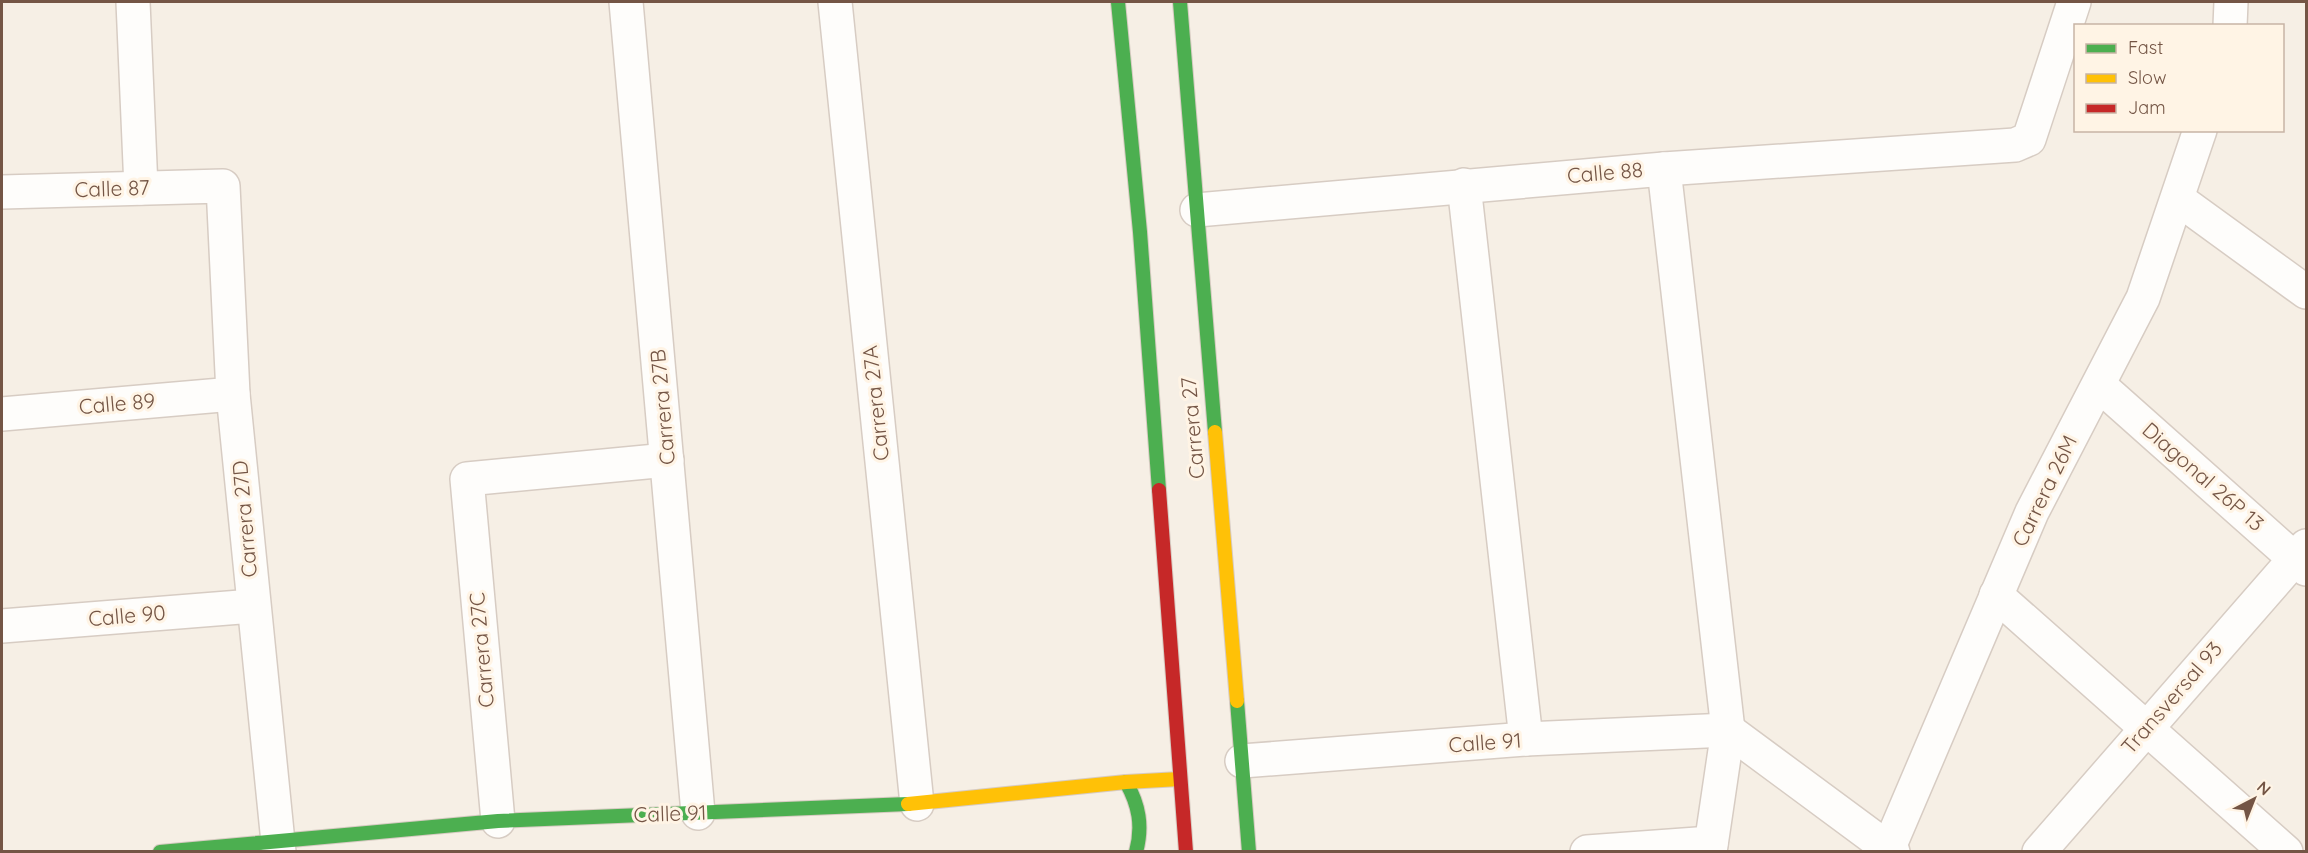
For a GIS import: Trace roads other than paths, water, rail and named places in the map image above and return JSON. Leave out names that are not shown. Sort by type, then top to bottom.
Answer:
[{"type":"main road","name":"Carrera 27","points":[[1118,2],[1140,232],[1186,852]]},
{"type":"main road","name":"Carrera 27","points":[[1180,2],[1249,852]]},
{"type":"main road","name":"Calle 91","points":[[160,852],[279,846],[498,821],[917,804],[1126,782],[1180,779]]},
{"type":"main road","points":[[1126,782],[1137,800],[1142,820],[1140,841],[1136,852]]},
{"type":"street","points":[[133,2],[141,188]]},
{"type":"street","name":"Carrera 27B","points":[[626,2],[698,813]]},
{"type":"street","name":"Carrera 27A","points":[[835,2],[917,804]]},
{"type":"street","name":"Calle 88","points":[[1197,210],[1664,169],[2015,145],[2029,139],[2074,2]]},
{"type":"street","points":[[2230,24],[2231,2]]},
{"type":"street","name":"Carrera 26M","points":[[1884,845],[2032,512],[2143,298],[2199,132]]},
{"type":"street","points":[[1587,852],[1710,847],[1728,730],[1664,169]]},
{"type":"street","points":[[1464,185],[1526,739]]},
{"type":"street","name":"Calle 87","points":[[2,192],[223,186]]},
{"type":"street","name":"Carrera 27D","points":[[223,186],[233,394],[279,846]]},
{"type":"street","points":[[2178,199],[2307,291]]},
{"type":"street","name":"Diagonal 26P 13","points":[[2098,385],[2303,558]]},
{"type":"street","name":"Calle 89","points":[[2,414],[233,394]]},
{"type":"street","name":"Carrera 27C","points":[[498,821],[466,479],[667,460]]},
{"type":"street","name":"Transversal 93","points":[[2039,852],[2146,728],[2303,558]]},
{"type":"street","points":[[1996,595],[2286,852]]},
{"type":"street","name":"Calle 90","points":[[2,626],[253,606]]},
{"type":"street","points":[[1728,730],[1884,845]]},
{"type":"street","name":"Calle 91","points":[[1242,760],[1526,739],[1728,730]]}]
